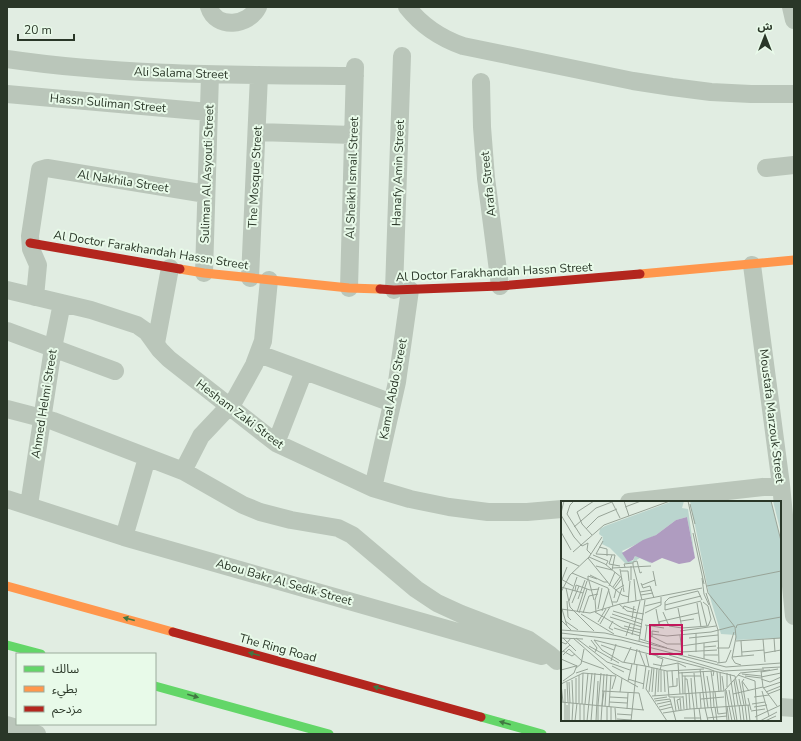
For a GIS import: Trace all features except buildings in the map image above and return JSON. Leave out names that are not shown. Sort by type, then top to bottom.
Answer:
[{"type":"main road","name":"Al Doctor Farakhandah Hassn Street","points":[[30,243],[204,273],[349,288],[402,290],[500,286],[794,260]]},
{"type":"main road","name":"The Ring Road","points":[[7,586],[542,734]]},
{"type":"main road","points":[[7,645],[37,653]]},
{"type":"main road","points":[[156,686],[329,734]]},
{"type":"street","points":[[210,7],[215,18],[222,22],[230,23],[245,21],[251,17],[258,7]]},
{"type":"street","points":[[407,7],[415,17],[431,31],[463,46],[633,81],[672,87],[711,92],[794,94]]},
{"type":"street","points":[[791,7],[794,20]]},
{"type":"street","name":"Hanafy Amin Street","points":[[402,56],[402,290]]},
{"type":"street","name":"Ali Salama Street","points":[[7,59],[99,70],[210,75],[355,72]]},
{"type":"street","name":"Al Sheikh Ismail Street","points":[[349,288],[355,72]]},
{"type":"street","name":"Suliman Al Asyouti Street","points":[[204,273],[210,75]]},
{"type":"street","name":"The Mosque Street","points":[[250,278],[259,75]]},
{"type":"street","name":"Arafa Street","points":[[481,82],[482,127],[486,178],[500,286]]},
{"type":"street","name":"Hassn Suliman Street","points":[[7,94],[209,112]]},
{"type":"street","points":[[257,132],[353,135]]},
{"type":"street","points":[[766,168],[794,165]]},
{"type":"street","name":"Al Nakhila Street","points":[[30,243],[40,170],[47,168],[206,194]]},
{"type":"street","points":[[30,243],[38,265],[36,298]]},
{"type":"street","name":"Moustafa Marzouk Street","points":[[752,264],[781,485],[790,534],[794,616]]},
{"type":"street","points":[[156,342],[170,268]]},
{"type":"street","points":[[183,472],[201,436],[229,408],[259,354],[263,341],[269,280]]},
{"type":"street","name":"Hesham Zaki Street","points":[[7,290],[91,310],[137,324],[156,342],[164,355],[276,444],[373,488],[410,499],[488,512],[527,512],[561,509]]},
{"type":"street","name":"Kamal Abdo Street","points":[[373,488],[403,345],[402,290]]},
{"type":"street","name":"Ahmed Helmi Street","points":[[29,505],[52,348],[62,303]]},
{"type":"street","points":[[7,331],[115,371]]},
{"type":"street","points":[[259,354],[392,403]]},
{"type":"street","points":[[276,444],[304,371]]},
{"type":"street","points":[[7,409],[42,417],[183,472],[243,505],[260,512],[291,520],[338,528],[352,534],[416,589],[437,603],[461,614],[529,640],[560,661]]},
{"type":"street","points":[[124,537],[147,458]]},
{"type":"street","points":[[638,501],[781,485]]},
{"type":"street","name":"Abou Bakr Al Sedik Street","points":[[7,499],[124,537],[560,661]]},
{"type":"street","points":[[781,707],[794,708]]},
{"type":"street","points":[[7,725],[38,734]]},
{"type":"traffic: fast","points":[[7,645],[37,653]]},
{"type":"traffic: fast","points":[[156,686],[329,734]]},
{"type":"traffic: fast","points":[[481,717],[542,734]]},
{"type":"traffic: slow","points":[[640,274],[794,260]]},
{"type":"traffic: slow","points":[[180,269],[204,273],[349,288],[380,289]]},
{"type":"traffic: slow","points":[[7,586],[173,632]]},
{"type":"traffic: jam","points":[[30,243],[180,269]]},
{"type":"traffic: jam","points":[[380,289],[394,290],[500,286],[640,274]]},
{"type":"traffic: jam","points":[[173,632],[481,717]]}]
